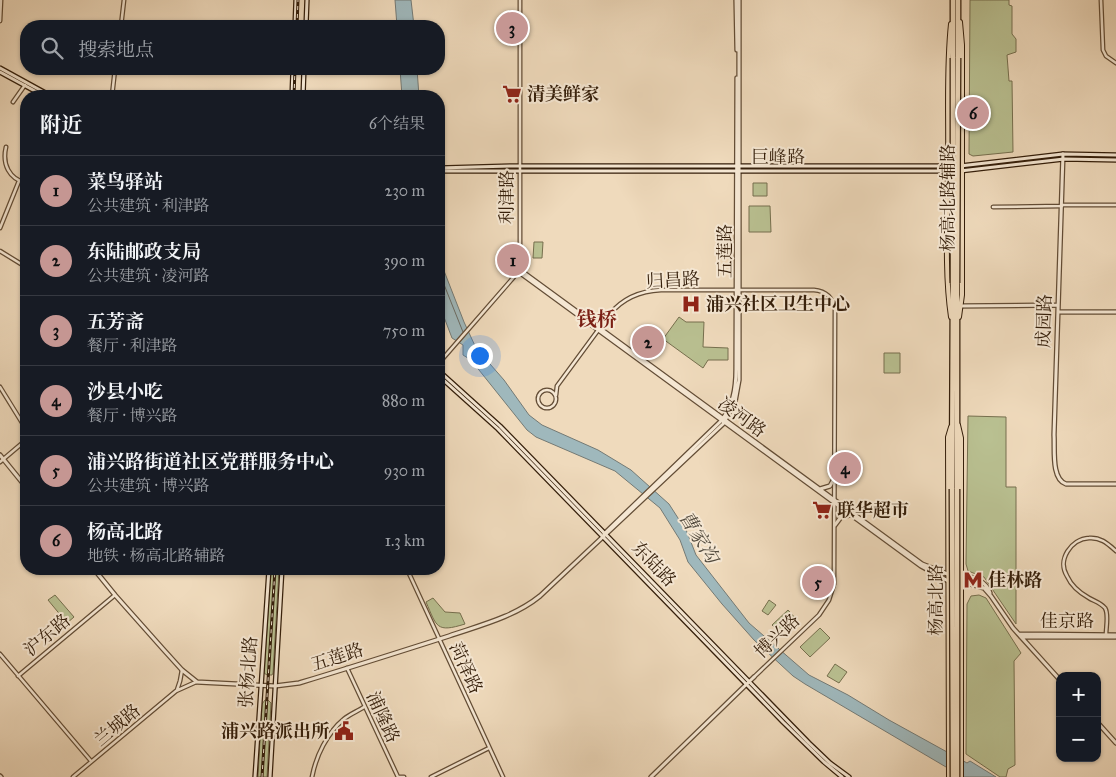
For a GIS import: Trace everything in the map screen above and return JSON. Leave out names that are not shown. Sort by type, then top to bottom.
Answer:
[{"type":"highway","name":"杨高北路","points":[[953,0],[956,9]]},
{"type":"highway","name":"杨高北路","points":[[951,777],[955,489],[955,58],[956,9],[958,0]]},
{"type":"highway","name":"杨高北路","points":[[955,489],[959,777]]},
{"type":"main road","name":"杨高北路辅路","points":[[955,327],[962,295],[962,45],[956,9]]},
{"type":"main road","name":"杨高北路辅路","points":[[955,327],[948,296],[948,169],[949,47],[956,9]]},
{"type":"main road","name":"杨高北路","points":[[951,777],[948,437],[955,423]]},
{"type":"main road","name":"杨高北路","points":[[955,423],[962,438],[961,750],[959,777]]},
{"type":"street","points":[[0,21],[1,0]]},
{"type":"street","points":[[122,20],[124,0]]},
{"type":"street","points":[[295,20],[296,0]]},
{"type":"street","points":[[306,20],[307,0]]},
{"type":"street","name":"利津路","points":[[520,0],[520,271]]},
{"type":"street","name":"五莲路","points":[[197,682],[262,686],[299,683],[507,616],[540,596],[724,420],[732,401],[736,384],[738,290],[738,0]]},
{"type":"street","points":[[1101,0],[1103,50],[1106,56],[1116,63]]},
{"type":"street","points":[[0,68],[40,90]]},
{"type":"street","points":[[0,72],[33,90]]},
{"type":"street","points":[[113,90],[114,75]]},
{"type":"street","points":[[292,90],[293,75]]},
{"type":"street","points":[[303,90],[304,75]]},
{"type":"street","points":[[22,90],[25,86]]},
{"type":"street","points":[[12,102],[20,92]]},
{"type":"street","points":[[0,228],[20,182],[12,176],[4,162],[6,147]]},
{"type":"street","name":"巨峰路","points":[[948,169],[1063,154],[1116,155]]},
{"type":"street","name":"成园路","points":[[1063,154],[1054,435],[1057,477],[1066,484],[1116,484]]},
{"type":"street","name":"巨峰路","points":[[445,169],[520,171],[948,169],[962,171],[1064,160],[1116,160]]},
{"type":"street","name":"巨峰路","points":[[445,169],[520,166],[738,169]]},
{"type":"street","points":[[993,207],[1116,205]]},
{"type":"street","points":[[0,251],[20,263]]},
{"type":"street","points":[[445,356],[520,271]]},
{"type":"street","name":"凌河路","points":[[520,271],[820,489],[850,515],[921,566],[950,582]]},
{"type":"street","name":"归昌路","points":[[548,390],[557,386],[620,304],[640,293],[661,290],[814,290],[823,292],[830,297]]},
{"type":"street","name":"博兴路","points":[[651,777],[819,615],[831,596],[835,577],[836,310],[830,297]]},
{"type":"street","points":[[960,306],[1058,305]]},
{"type":"street","points":[[1058,312],[1116,312]]},
{"type":"street","name":"东陆路","points":[[445,376],[494,420],[819,758],[842,777]]},
{"type":"street","name":"东陆路","points":[[445,381],[498,429],[605,535]]},
{"type":"street","points":[[0,386],[20,419]]},
{"type":"street","name":"归昌路","points":[[556,395],[557,386]]},
{"type":"street","points":[[548,390],[556,395],[553,406],[546,408],[539,403],[539,396],[542,392],[548,390]]},
{"type":"street","name":"凌河路","points":[[724,420],[922,564],[950,575]]},
{"type":"street","points":[[2,461],[20,445]]},
{"type":"street","points":[[0,455],[2,461],[20,480]]},
{"type":"street","points":[[820,489],[830,486],[836,477]]},
{"type":"street","points":[[835,525],[841,517],[850,515]]},
{"type":"street","points":[[1106,635],[1106,610],[1103,606],[1086,597],[1073,585],[1065,575],[1063,558],[1066,552],[1080,540],[1091,537],[1103,540],[1116,551]]},
{"type":"street","points":[[99,575],[182,670],[197,682]]},
{"type":"street","name":"张杨北路","points":[[255,777],[269,575]]},
{"type":"street","name":"张杨北路","points":[[270,777],[282,575]]},
{"type":"street","name":"菏泽路","points":[[410,575],[503,777]]},
{"type":"street","points":[[950,575],[973,578],[982,582],[989,588],[991,596]]},
{"type":"street","points":[[950,582],[961,582],[984,588],[1019,635],[1056,676]]},
{"type":"street","name":"沪东路","points":[[0,654],[18,676],[115,595]]},
{"type":"street","name":"佳京路","points":[[1019,635],[1116,636]]},
{"type":"street","name":"佳京路","points":[[1019,635],[1116,636]]},
{"type":"street","name":"浦隆路","points":[[347,668],[398,777],[404,777]]},
{"type":"street","points":[[176,691],[182,670]]},
{"type":"street","points":[[18,676],[92,761]]},
{"type":"street","name":"兰城路","points":[[73,777],[176,691],[197,682]]},
{"type":"street","name":"东陆路","points":[[748,683],[822,755],[849,777]]},
{"type":"street","points":[[312,777],[314,763],[326,741],[345,719],[364,707]]},
{"type":"street","points":[[1101,726],[1116,743]]},
{"type":"street","points":[[431,777],[490,748]]},
{"type":"green space","points":[[970,0],[1009,0],[1009,5],[1012,6],[1012,34],[1016,39],[1016,52],[1007,55],[1009,81],[1012,81],[1013,152],[973,156],[969,154]]},
{"type":"green space","points":[[753,183],[767,183],[767,196],[753,196]]},
{"type":"green space","points":[[749,206],[770,206],[771,232],[749,232]]},
{"type":"green space","points":[[534,242],[543,242],[542,258],[533,258]]},
{"type":"green space","points":[[679,317],[686,322],[704,322],[703,347],[728,348],[728,360],[708,360],[703,368],[663,339]]},
{"type":"green space","points":[[884,353],[900,353],[900,373],[884,373]]},
{"type":"green space","points":[[968,416],[1006,417],[1006,487],[1016,487],[1016,624],[984,577],[968,571],[966,564]]},
{"type":"green space","points":[[271,575],[279,575],[273,673],[272,675],[267,675],[264,673]]},
{"type":"green space","points":[[55,595],[74,617],[67,623],[48,600]]},
{"type":"green space","points":[[979,595],[986,598],[1021,653],[1014,661],[1015,765],[1008,769],[1006,777],[1000,777],[966,754],[967,604],[971,596]]},
{"type":"green space","points":[[433,598],[445,612],[460,613],[465,624],[448,628],[439,626],[426,602]]},
{"type":"green space","points":[[769,600],[776,605],[768,615],[762,611]]},
{"type":"green space","points":[[788,610],[797,620],[781,634],[772,625]]},
{"type":"green space","points":[[820,628],[830,638],[810,657],[800,647]]},
{"type":"green space","points":[[835,664],[847,672],[839,683],[827,676]]},
{"type":"green space","points":[[265,700],[271,703],[267,777],[258,777],[262,704]]},
{"type":"water","points":[[395,0],[411,0],[413,20],[397,20]]},
{"type":"water","points":[[400,75],[417,75],[419,90],[402,90]]},
{"type":"water","name":"曹家沟","points":[[445,273],[476,348],[504,380],[529,415],[542,425],[598,450],[631,470],[669,504],[687,532],[696,555],[749,623],[809,675],[848,695],[967,763],[970,761],[996,777],[963,777],[793,676],[754,640],[688,562],[680,540],[660,508],[615,471],[536,437],[527,430],[471,360],[463,355],[463,345],[452,338],[445,320]]},
{"type":"railway","points":[[297,20],[298,0]]},
{"type":"railway","points":[[294,90],[295,75]]},
{"type":"railway","points":[[262,777],[275,575]]},
{"type":"place","name":"五芳斋","points":[[512,28]]},
{"type":"place","name":"清美鲜家","points":[[512,94]]},
{"type":"place","name":"杨高北路","points":[[973,113]]},
{"type":"place","name":"菜鸟驿站","points":[[513,260]]},
{"type":"place","name":"浦兴社区卫生中心","points":[[691,304]]},
{"type":"place","name":"东陆邮政支局","points":[[648,342]]},
{"type":"place","name":"沙县小吃","points":[[845,468]]},
{"type":"place","name":"联华超市","points":[[822,510]]},
{"type":"place","name":"佳林路","points":[[973,580]]},
{"type":"place","name":"浦兴路街道社区党群服务中心","points":[[818,582]]},
{"type":"place","name":"浦兴路派出所","points":[[344,731]]},
{"type":"district","name":"钱桥","points":[[597,319]]}]
